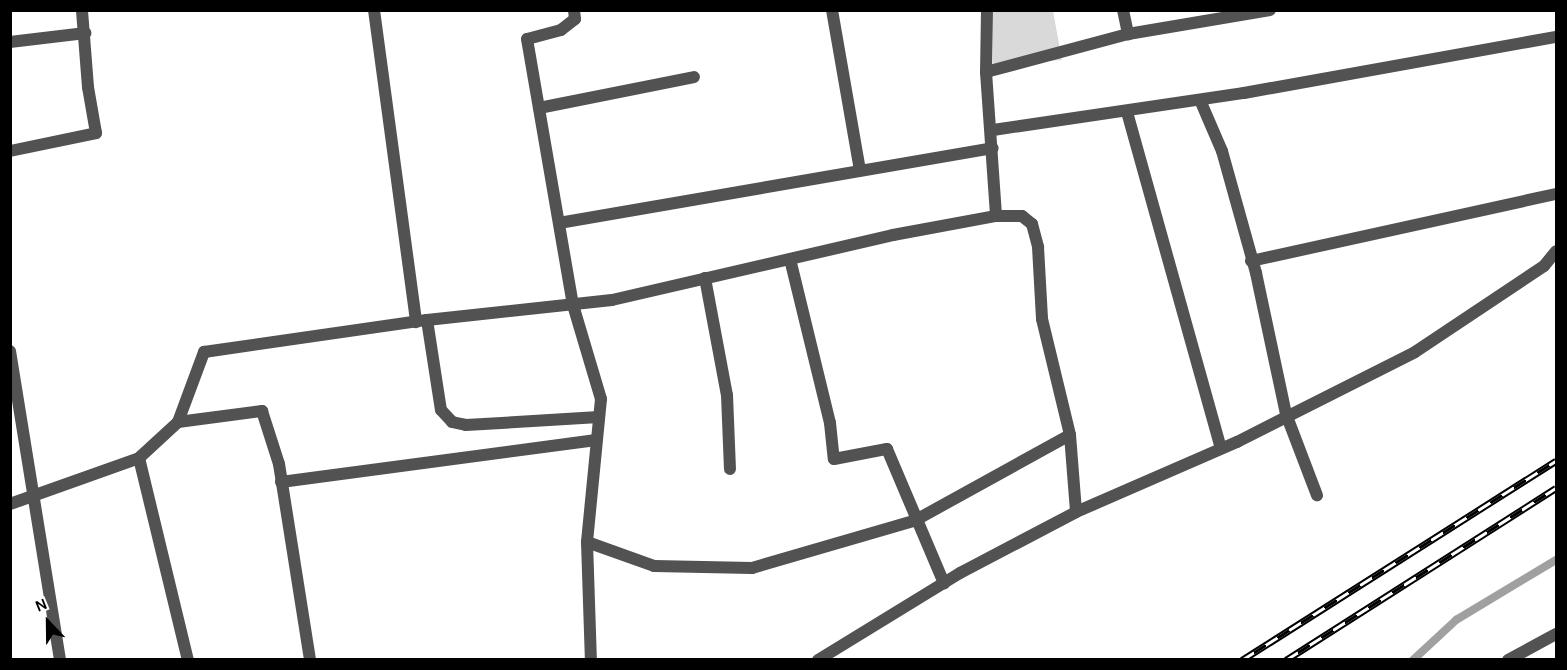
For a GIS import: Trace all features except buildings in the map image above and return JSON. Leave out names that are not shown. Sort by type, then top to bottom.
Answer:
[{"type":"street","points":[[10,150],[96,133],[88,87],[82,10]]},
{"type":"street","points":[[374,10],[422,321],[441,410],[452,422],[466,425],[599,417]]},
{"type":"street","points":[[574,10],[576,19],[561,30],[527,39],[573,305],[601,399],[586,542],[591,660]]},
{"type":"street","points":[[832,10],[860,171]]},
{"type":"street","points":[[987,10],[986,72],[993,130],[996,216]]},
{"type":"street","points":[[1123,10],[1128,34]]},
{"type":"street","points":[[986,72],[1128,34],[1270,10]]},
{"type":"street","points":[[10,42],[85,33]]},
{"type":"street","points":[[993,130],[1127,112],[1557,38]]},
{"type":"street","points":[[539,108],[694,77]]},
{"type":"street","points":[[1200,100],[1222,151],[1251,261],[1286,414],[1317,495]]},
{"type":"street","points":[[1127,112],[1221,448]]},
{"type":"street","points":[[559,223],[993,148]]},
{"type":"street","points":[[1251,261],[1557,194]]},
{"type":"street","points":[[10,504],[139,458],[178,422],[204,352],[422,321],[573,305],[996,216],[1022,216],[1032,224],[1038,247],[1042,319],[1070,435],[1076,512]]},
{"type":"street","points":[[818,660],[944,582],[1076,512],[1221,448],[1415,352],[1544,266],[1557,251]]},
{"type":"street","points":[[790,259],[830,423],[834,459],[887,449],[944,582]]},
{"type":"street","points":[[705,278],[727,395],[730,470]]},
{"type":"street","points":[[10,351],[36,496],[60,660]]},
{"type":"street","points":[[178,422],[262,411],[281,482],[310,660]]},
{"type":"street","points":[[586,542],[654,566],[752,568],[917,519],[1070,435]]},
{"type":"street","points":[[281,482],[596,440]]},
{"type":"street","points":[[139,458],[188,660]]},
{"type":"street","points":[[1508,660],[1557,634]]},
{"type":"shaded area","points":[[993,11],[1053,11],[1062,60],[993,65]]},
{"type":"waterway","points":[[1413,660],[1456,620],[1556,560]]},
{"type":"railway","points":[[1242,660],[1556,461]]},
{"type":"railway","points":[[1286,660],[1556,488]]}]
